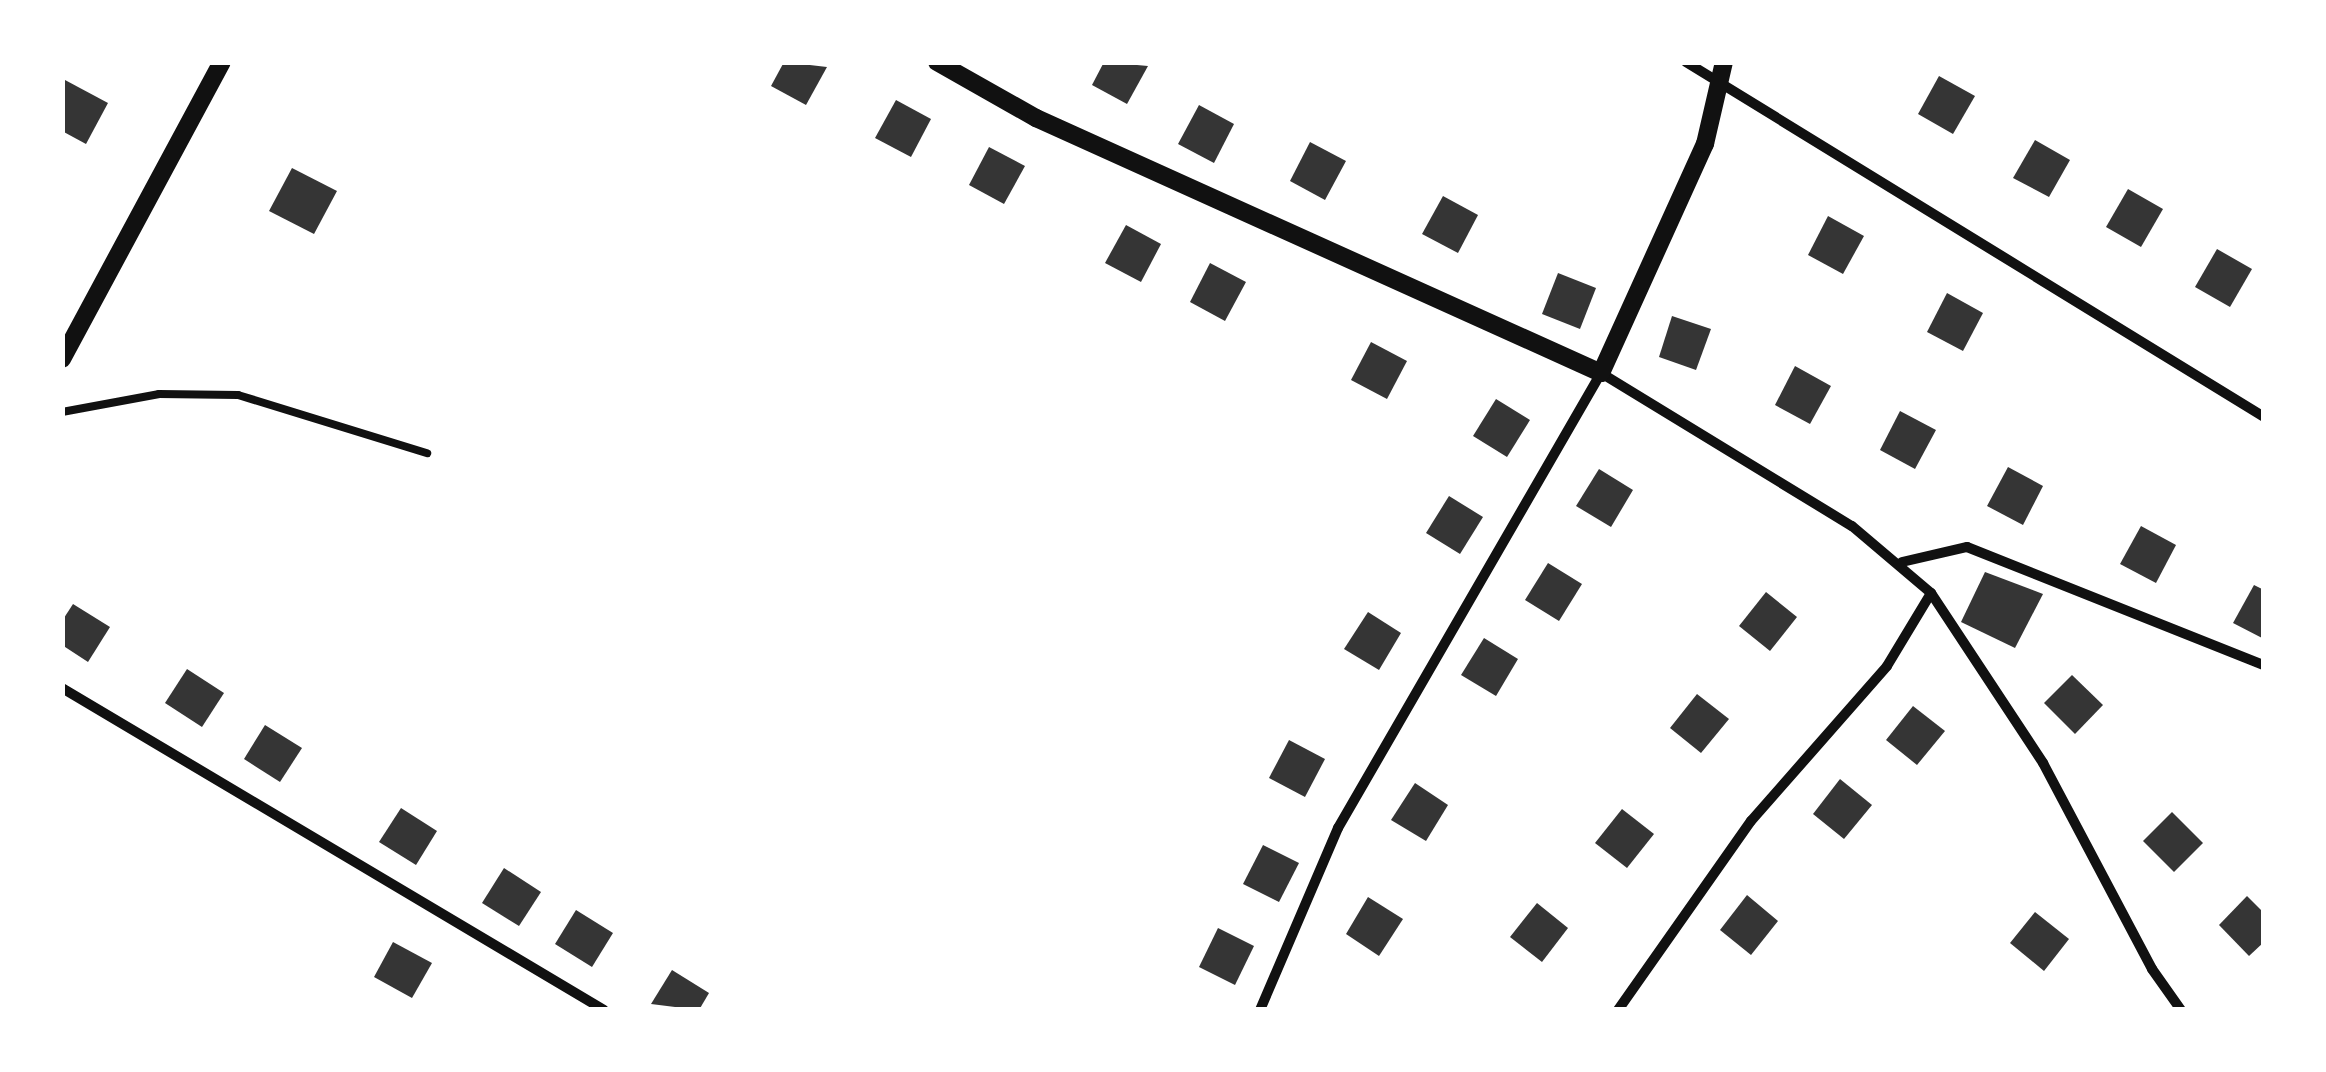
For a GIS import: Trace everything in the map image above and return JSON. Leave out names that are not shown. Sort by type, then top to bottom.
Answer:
[{"type":"street","points":[[62,359],[222,62]]},
{"type":"street","points":[[937,62],[1036,118],[1600,373],[1902,562],[1932,594],[2043,763],[2152,969],[2181,1010]]},
{"type":"street","points":[[1686,62],[2264,417]]},
{"type":"street","points":[[1260,1010],[1338,828],[1600,373],[1705,144],[1724,62]]},
{"type":"street","points":[[1902,562],[1967,547],[2264,665]]},
{"type":"street","points":[[1618,1010],[1752,821],[1887,666],[1932,594]]},
{"type":"street","points":[[62,688],[604,1010]]},
{"type":"lane","points":[[62,412],[159,394],[238,395],[427,453]]},
{"type":"building","points":[[784,62],[827,67],[806,105],[771,86]]},
{"type":"building","points":[[1104,62],[1148,66],[1127,104],[1092,85]]},
{"type":"building","points":[[1939,76],[1975,96],[1953,134],[1918,114]]},
{"type":"building","points":[[65,80],[108,103],[86,144],[62,131]]},
{"type":"building","points":[[896,100],[931,119],[911,157],[875,138]]},
{"type":"building","points":[[1199,105],[1234,124],[1214,163],[1178,144]]},
{"type":"building","points":[[2035,140],[2070,160],[2049,197],[2013,178]]},
{"type":"building","points":[[1310,142],[1346,161],[1325,200],[1290,181]]},
{"type":"building","points":[[989,147],[1025,166],[1004,204],[969,185]]},
{"type":"building","points":[[292,168],[337,191],[314,234],[269,211]]},
{"type":"building","points":[[2128,189],[2163,209],[2141,247],[2106,227]]},
{"type":"building","points":[[1443,196],[1478,215],[1458,253],[1422,234]]},
{"type":"building","points":[[1828,216],[1864,236],[1843,274],[1808,255]]},
{"type":"building","points":[[1126,225],[1161,244],[1141,282],[1105,263]]},
{"type":"building","points":[[2217,249],[2252,269],[2230,307],[2195,287]]},
{"type":"building","points":[[1210,263],[1246,282],[1225,321],[1190,302]]},
{"type":"building","points":[[1558,273],[1596,288],[1580,329],[1542,314]]},
{"type":"building","points":[[1947,293],[1983,313],[1963,351],[1927,332]]},
{"type":"building","points":[[1672,316],[1711,329],[1696,370],[1659,357]]},
{"type":"building","points":[[1371,342],[1407,361],[1387,399],[1351,380]]},
{"type":"building","points":[[1795,366],[1831,386],[1810,424],[1775,405]]},
{"type":"building","points":[[1496,399],[1530,420],[1507,457],[1473,436]]},
{"type":"building","points":[[1900,411],[1936,430],[1915,469],[1880,450]]},
{"type":"building","points":[[2008,467],[2043,486],[2023,525],[1987,506]]},
{"type":"building","points":[[1599,469],[1633,490],[1611,527],[1576,506]]},
{"type":"building","points":[[1449,496],[1483,517],[1460,554],[1426,533]]},
{"type":"building","points":[[2141,526],[2176,545],[2156,583],[2120,564]]},
{"type":"building","points":[[1548,563],[1582,584],[1559,621],[1525,600]]},
{"type":"building","points":[[1985,572],[2043,594],[2015,648],[1961,622]]},
{"type":"building","points":[[2254,585],[2264,590],[2264,639],[2233,623]]},
{"type":"building","points":[[1766,592],[1797,617],[1770,651],[1739,626]]},
{"type":"building","points":[[73,604],[110,627],[88,662],[62,645],[62,621]]},
{"type":"building","points":[[1368,612],[1401,633],[1379,670],[1344,649]]},
{"type":"building","points":[[1484,638],[1518,659],[1496,696],[1461,675]]},
{"type":"building","points":[[187,669],[224,693],[202,727],[165,703]]},
{"type":"building","points":[[2072,675],[2103,705],[2075,734],[2044,703]]},
{"type":"building","points":[[1697,694],[1729,719],[1701,753],[1670,728]]},
{"type":"building","points":[[1913,706],[1945,731],[1917,765],[1886,740]]},
{"type":"building","points":[[265,725],[302,748],[280,782],[244,759]]},
{"type":"building","points":[[1289,740],[1325,759],[1305,797],[1269,778]]},
{"type":"building","points":[[1840,779],[1872,805],[1844,839],[1813,814]]},
{"type":"building","points":[[1415,783],[1448,805],[1426,841],[1391,820]]},
{"type":"building","points":[[401,808],[437,831],[416,865],[379,842]]},
{"type":"building","points":[[1622,809],[1654,834],[1627,868],[1595,843]]},
{"type":"building","points":[[2172,812],[2203,843],[2174,872],[2143,841]]},
{"type":"building","points":[[1263,845],[1299,863],[1279,902],[1243,884]]},
{"type":"building","points":[[504,868],[541,892],[519,926],[482,903]]},
{"type":"building","points":[[1747,895],[1778,921],[1751,955],[1720,930]]},
{"type":"building","points":[[2247,896],[2264,913],[2264,942],[2249,956],[2219,925]]},
{"type":"building","points":[[1368,897],[1403,919],[1379,956],[1346,934]]},
{"type":"building","points":[[1537,903],[1568,928],[1542,962],[1510,937]]},
{"type":"building","points":[[576,910],[613,933],[592,967],[555,944]]},
{"type":"building","points":[[2035,912],[2069,939],[2044,971],[2010,943]]},
{"type":"building","points":[[1218,928],[1254,946],[1235,985],[1199,967]]},
{"type":"building","points":[[393,942],[432,963],[412,998],[374,977]]},
{"type":"building","points":[[672,970],[709,993],[699,1010],[651,1004]]}]
